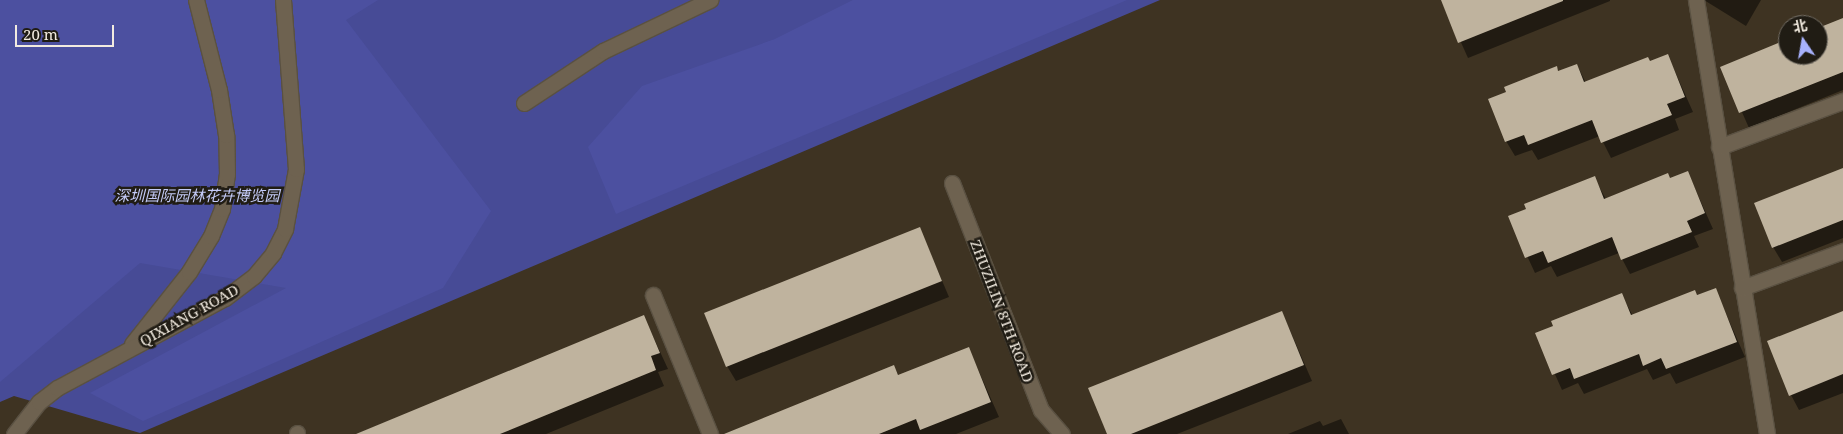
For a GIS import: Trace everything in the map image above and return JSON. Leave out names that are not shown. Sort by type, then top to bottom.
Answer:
[{"type":"street","points":[[128,348],[189,272],[211,236],[222,209],[227,174],[226,135],[219,90],[196,0]]},
{"type":"street","name":"QIXIANG ROAD","points":[[14,434],[39,402],[57,388],[128,348],[225,298],[247,282],[273,253],[285,229],[296,169],[283,0]]},
{"type":"street","points":[[524,102],[603,51],[710,0]]},
{"type":"street","points":[[1696,0],[1767,434]]},
{"type":"street","points":[[1719,147],[1843,102]]},
{"type":"street","name":"ZHUZILIN 8TH ROAD","points":[[952,183],[1041,410],[1062,434]]},
{"type":"street","points":[[1742,288],[1843,251]]},
{"type":"street","points":[[653,295],[710,434]]},
{"type":"green space","name":"深圳国际园林花卉博览园","points":[[0,0],[1160,0],[140,433],[14,396],[0,402]]},
{"type":"green space","points":[[0,0],[378,0],[346,20],[491,211],[443,288],[143,421],[90,393],[286,288],[140,263],[0,382]]},
{"type":"green space","points":[[853,0],[1127,0],[616,214],[588,147],[642,86],[775,39]]},
{"type":"building","points":[[1441,0],[1563,0],[1563,1],[1458,43]]},
{"type":"building","points":[[1843,18],[1843,72],[1739,113],[1720,67],[1778,43],[1778,65],[1828,65],[1828,24]]},
{"type":"building","points":[[1668,54],[1685,97],[1667,104],[1672,115],[1601,143],[1592,120],[1528,145],[1524,135],[1505,142],[1488,99],[1506,92],[1504,87],[1557,66],[1558,71],[1577,64],[1584,82],[1648,57],[1650,61]]},
{"type":"building","points":[[1843,168],[1843,220],[1772,248],[1754,203]]},
{"type":"building","points":[[1688,171],[1705,213],[1687,221],[1692,232],[1621,260],[1612,237],[1548,263],[1543,251],[1525,258],[1508,216],[1526,209],[1524,204],[1595,176],[1604,199],[1668,173],[1670,178]]},
{"type":"building","points":[[920,227],[942,281],[726,367],[704,313]]},
{"type":"building","points":[[1716,288],[1737,342],[1666,369],[1661,358],[1643,366],[1639,354],[1574,379],[1570,368],[1552,375],[1535,333],[1553,326],[1551,321],[1622,293],[1631,315],[1695,290],[1697,295]]},
{"type":"building","points":[[1282,311],[1304,365],[1131,434],[1107,434],[1088,388]]},
{"type":"building","points":[[1843,311],[1843,374],[1789,396],[1767,341]]},
{"type":"building","points":[[644,315],[660,353],[651,356],[656,370],[500,434],[356,434]]},
{"type":"building","points":[[969,347],[991,402],[920,430],[916,419],[879,434],[724,434],[894,365],[898,375]]}]
